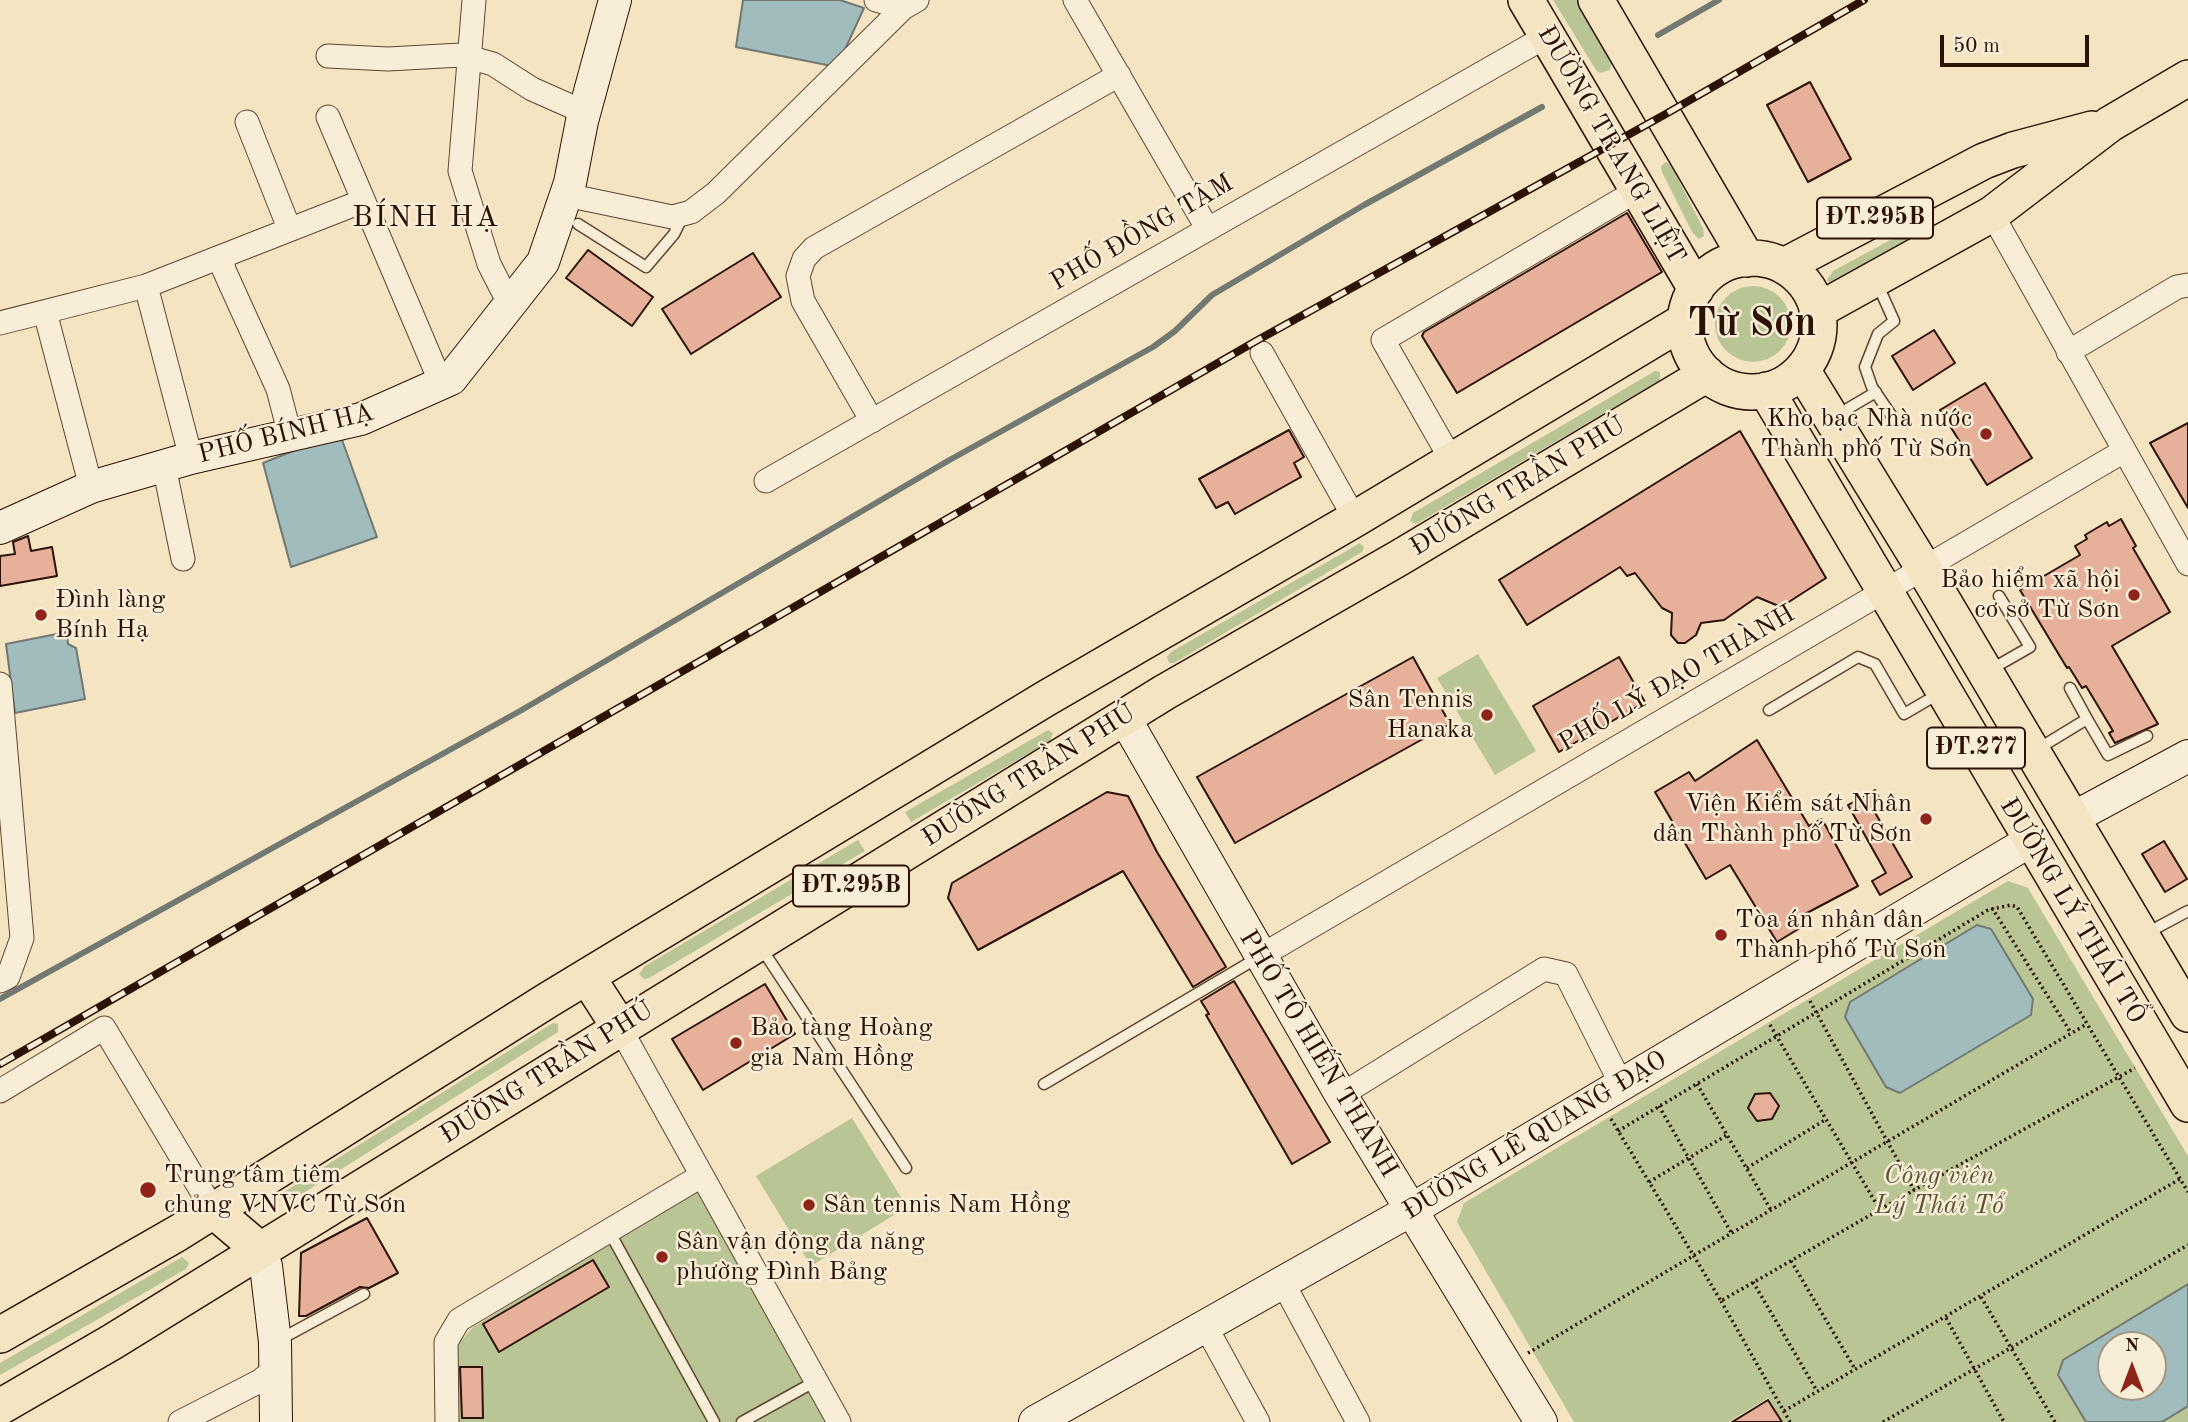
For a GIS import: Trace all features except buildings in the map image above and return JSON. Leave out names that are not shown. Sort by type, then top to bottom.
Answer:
[{"type":"main road","name":"ĐƯỜNG TRANG LIỆT","points":[[1526,0],[1638,190],[1691,305]]},
{"type":"main road","points":[[1596,0],[1746,259]]},
{"type":"main road","name":"ĐT.295B","points":[[1817,311],[1992,214],[2110,124],[2188,78]]},
{"type":"main road","name":"ĐT.295B","points":[[1783,267],[1967,170],[2012,150],[2110,124]]},
{"type":"main road","points":[[2012,150],[2030,184]]},
{"type":"main road","points":[[1967,170],[1992,214]]},
{"type":"main road","points":[[1746,259],[1766,260],[1783,267],[1807,287],[1817,311],[1816,345],[1801,370],[1782,385],[1766,390],[1734,389],[1707,374],[1691,352],[1691,305],[1718,268],[1746,259]]},
{"type":"main road","name":"ĐƯỜNG TRẦN PHÚ","points":[[0,1335],[213,1210],[587,978],[1095,670],[1452,461],[1691,305]]},
{"type":"main road","name":"ĐƯỜNG LÝ THÁI TỔ","points":[[1801,370],[1923,567],[2188,1014]]},
{"type":"main road","name":"ĐƯỜNG TRẦN PHÚ","points":[[0,1406],[260,1250],[1124,717],[1399,558],[1707,374]]},
{"type":"main road","name":"ĐƯỜNG LÝ THÁI TỔ","points":[[1766,390],[2030,841],[2185,1094]]},
{"type":"main road","points":[[1363,514],[1399,558]]},
{"type":"main road","points":[[1095,670],[1124,717]]},
{"type":"main road","points":[[2030,841],[2073,818]]},
{"type":"main road","points":[[587,978],[620,1028]]},
{"type":"main road","points":[[213,1210],[260,1250]]},
{"type":"street","points":[[474,0],[460,171],[489,264],[511,307]]},
{"type":"street","name":"PHỐ BÍNH HẠ","points":[[0,528],[91,487],[177,462],[361,419],[451,379],[511,307],[543,262],[566,195],[584,112],[615,0]]},
{"type":"street","points":[[876,0],[910,4]]},
{"type":"street","points":[[1075,0],[1207,228]]},
{"type":"street","points":[[566,195],[648,214],[672,217],[684,214],[716,193],[910,4]]},
{"type":"street","name":"PHỐ ĐỒNG TÂM","points":[[766,481],[1547,36]]},
{"type":"street","points":[[328,57],[469,57],[493,64],[532,89],[584,112]]},
{"type":"street","points":[[872,421],[803,301],[798,276],[804,259],[814,248],[1119,75]]},
{"type":"street","points":[[328,117],[441,383]]},
{"type":"street","points":[[247,122],[289,228]]},
{"type":"street","points":[[1452,461],[1382,340],[1638,190]]},
{"type":"street","points":[[0,323],[146,286],[363,201]]},
{"type":"street","points":[[1992,214],[2188,564]]},
{"type":"street","points":[[222,258],[224,270],[278,389],[290,435]]},
{"type":"street","points":[[2068,352],[2177,287],[2188,285]]},
{"type":"street","points":[[146,286],[177,462],[183,559]]},
{"type":"street","points":[[45,312],[91,487]]},
{"type":"street","points":[[1262,353],[1363,514]]},
{"type":"street","name":"PHỐ LÝ ĐẠO THÀNH","points":[[1259,957],[1882,590],[2124,451]]},
{"type":"street","points":[[0,684],[22,938],[8,977],[0,981]]},
{"type":"street","name":"PHỐ TÔ HIẾN THÀNH","points":[[1124,717],[1259,957],[1541,1422]]},
{"type":"street","points":[[2073,818],[2188,756]]},
{"type":"street","name":"ĐƯỜNG LÊ QUANG ĐẠO","points":[[1035,1422],[1411,1210],[2030,841]]},
{"type":"street","points":[[1341,1095],[1544,969],[1566,974],[1621,1084]]},
{"type":"street","points":[[0,1091],[104,1028],[213,1210]]},
{"type":"street","points":[[620,1028],[816,1381],[831,1419]]},
{"type":"street","points":[[447,1422],[446,1342],[459,1320],[701,1176]]},
{"type":"street","points":[[260,1250],[266,1266],[275,1356],[276,1422]]},
{"type":"street","points":[[1283,1283],[1358,1422]]},
{"type":"street","points":[[1206,1327],[1258,1422]]},
{"type":"street","points":[[180,1422],[260,1381],[275,1356]]},
{"type":"lane","points":[[578,224],[646,267],[674,234],[684,214]]},
{"type":"lane","points":[[1876,280],[1894,321],[1878,334],[1868,355],[1867,377],[1895,421]]},
{"type":"lane","points":[[1832,419],[1876,392]]},
{"type":"lane","points":[[1986,673],[2030,647],[1998,596]]},
{"type":"lane","points":[[1769,710],[1858,657],[1875,664],[1904,714],[1943,691]]},
{"type":"lane","points":[[2070,688],[2108,755],[2147,736]]},
{"type":"lane","points":[[2033,752],[2087,719]]},
{"type":"lane","points":[[2143,936],[2188,911]]},
{"type":"lane","points":[[758,943],[906,1168]]},
{"type":"lane","points":[[1044,1084],[1259,957]]},
{"type":"lane","points":[[609,1231],[714,1422]]},
{"type":"lane","points":[[275,1356],[364,1294]]},
{"type":"lane","points":[[743,1422],[816,1381]]},
{"type":"path","points":[[1618,1131],[1992,908],[2003,905],[2017,907],[2188,1192]]},
{"type":"path","points":[[1992,908],[2071,1033]]},
{"type":"path","points":[[1807,997],[1914,1190]]},
{"type":"path","points":[[1767,1020],[1880,1210]]},
{"type":"path","points":[[1526,1354],[2087,1024]]},
{"type":"path","points":[[1721,1301],[2140,1065]]},
{"type":"path","points":[[1697,1084],[1771,1210]]},
{"type":"path","points":[[1659,1106],[1732,1234]]},
{"type":"path","points":[[1609,1115],[1790,1422]]},
{"type":"path","points":[[1746,1168],[1826,1120]]},
{"type":"path","points":[[1649,1182],[1727,1135]]},
{"type":"path","points":[[1784,1411],[2180,1179]]},
{"type":"path","points":[[1883,1422],[2188,1245]]},
{"type":"path","points":[[1791,1261],[1855,1369]]},
{"type":"path","points":[[1753,1282],[1817,1391]]},
{"type":"path","points":[[1980,1296],[2054,1422]]},
{"type":"path","points":[[1946,1318],[2004,1422]]},
{"type":"path","points":[[1892,1417],[1895,1422]]},
{"type":"green space","points":[[1553,0],[1578,0],[1612,60],[1610,70],[1600,73],[1596,70]]},
{"type":"green space","points":[[1666,162],[1671,165],[1703,228],[1704,236],[1699,239],[1692,232],[1662,172],[1661,166]]},
{"type":"green space","points":[[1920,224],[1927,225],[1928,232],[1831,284],[1827,280],[1833,271]]},
{"type":"green space","points":[[1753,286],[1768,289],[1780,297],[1788,309],[1791,324],[1788,339],[1780,351],[1768,359],[1753,362],[1738,359],[1726,351],[1718,339],[1715,324],[1718,309],[1726,297],[1738,289]]},
{"type":"green space","points":[[1655,371],[1660,372],[1660,380],[1416,524],[1410,521],[1413,513]]},
{"type":"green space","points":[[1360,543],[1364,547],[1362,552],[1174,663],[1169,663],[1167,657],[1171,652]]},
{"type":"green space","name":"Sân Tennis Hanaka","points":[[1478,654],[1536,751],[1495,775],[1437,678]]},
{"type":"green space","points":[[1048,730],[1053,733],[1050,741],[911,822],[905,812]]},
{"type":"green space","points":[[858,840],[865,851],[649,978],[644,979],[639,974],[645,966]]},
{"type":"green space","name":"Công viên Lý Thái Tổ","points":[[2008,881],[2028,888],[2188,1156],[2188,1422],[1783,1422],[1768,1398],[1728,1422],[1574,1422],[1457,1222],[1464,1203]]},
{"type":"green space","points":[[553,1023],[558,1024],[558,1032],[288,1203],[281,1200],[284,1192]]},
{"type":"green space","points":[[852,1118],[907,1207],[811,1266],[756,1176]]},
{"type":"green space","name":"Sân vận động đa năng phường Đình Bảng","points":[[699,1186],[829,1422],[457,1422],[454,1358],[460,1342],[472,1328]]},
{"type":"green space","points":[[182,1257],[189,1263],[186,1269],[0,1375],[0,1363]]},
{"type":"water","points":[[743,0],[840,0],[864,8],[837,67],[736,47]]},
{"type":"water","points":[[341,437],[377,537],[291,567],[263,463],[323,439]]},
{"type":"water","points":[[67,632],[68,644],[76,648],[85,699],[15,713],[6,644]]},
{"type":"water","points":[[1977,925],[1991,929],[2033,999],[2031,1015],[1900,1093],[1886,1087],[1845,1017],[1850,1002]]},
{"type":"water","points":[[2188,1284],[2188,1406],[2162,1422],[2086,1422],[2058,1375],[2063,1360],[2097,1339],[2097,1401],[2167,1401],[2167,1331],[2111,1331]]},
{"type":"waterway","points":[[1658,35],[1719,0]]},
{"type":"waterway","points":[[0,999],[520,711],[946,462],[1153,347],[1175,331],[1212,295],[1364,205],[1542,107]]},
{"type":"railway","points":[[0,1064],[1256,341],[1664,115],[1864,0]]},
{"type":"place","name":"Kho bạc Nhà nước Thành phố Từ Sơn","points":[[1986,434]]},
{"type":"place","name":"Bảo hiểm xã hội cơ sở Từ Sơn","points":[[2134,595]]},
{"type":"place","name":"Đình làng Bính Hạ","points":[[41,615]]},
{"type":"place","name":"Sân Tennis Hanaka","points":[[1487,715]]},
{"type":"place","name":"Viện Kiểm sát Nhân dân Thành phố Từ Sơn","points":[[1926,819]]},
{"type":"place","name":"Tòa án nhân dân Thành phố Từ Sơn","points":[[1721,935]]},
{"type":"place","name":"Bảo tàng Hoàng gia Nam Hồng","points":[[736,1043]]},
{"type":"place","name":"Trung tâm tiêm chủng VNVC Từ Sơn","points":[[148,1190]]},
{"type":"place","name":"Sân tennis Nam Hồng","points":[[809,1205]]},
{"type":"place","name":"Sân vận động đa năng phường Đình Bảng","points":[[662,1257]]},
{"type":"district","name":"BÍNH HẠ","points":[[426,218]]},
{"type":"district","name":"Từ Sơn","points":[[1752,325]]}]
